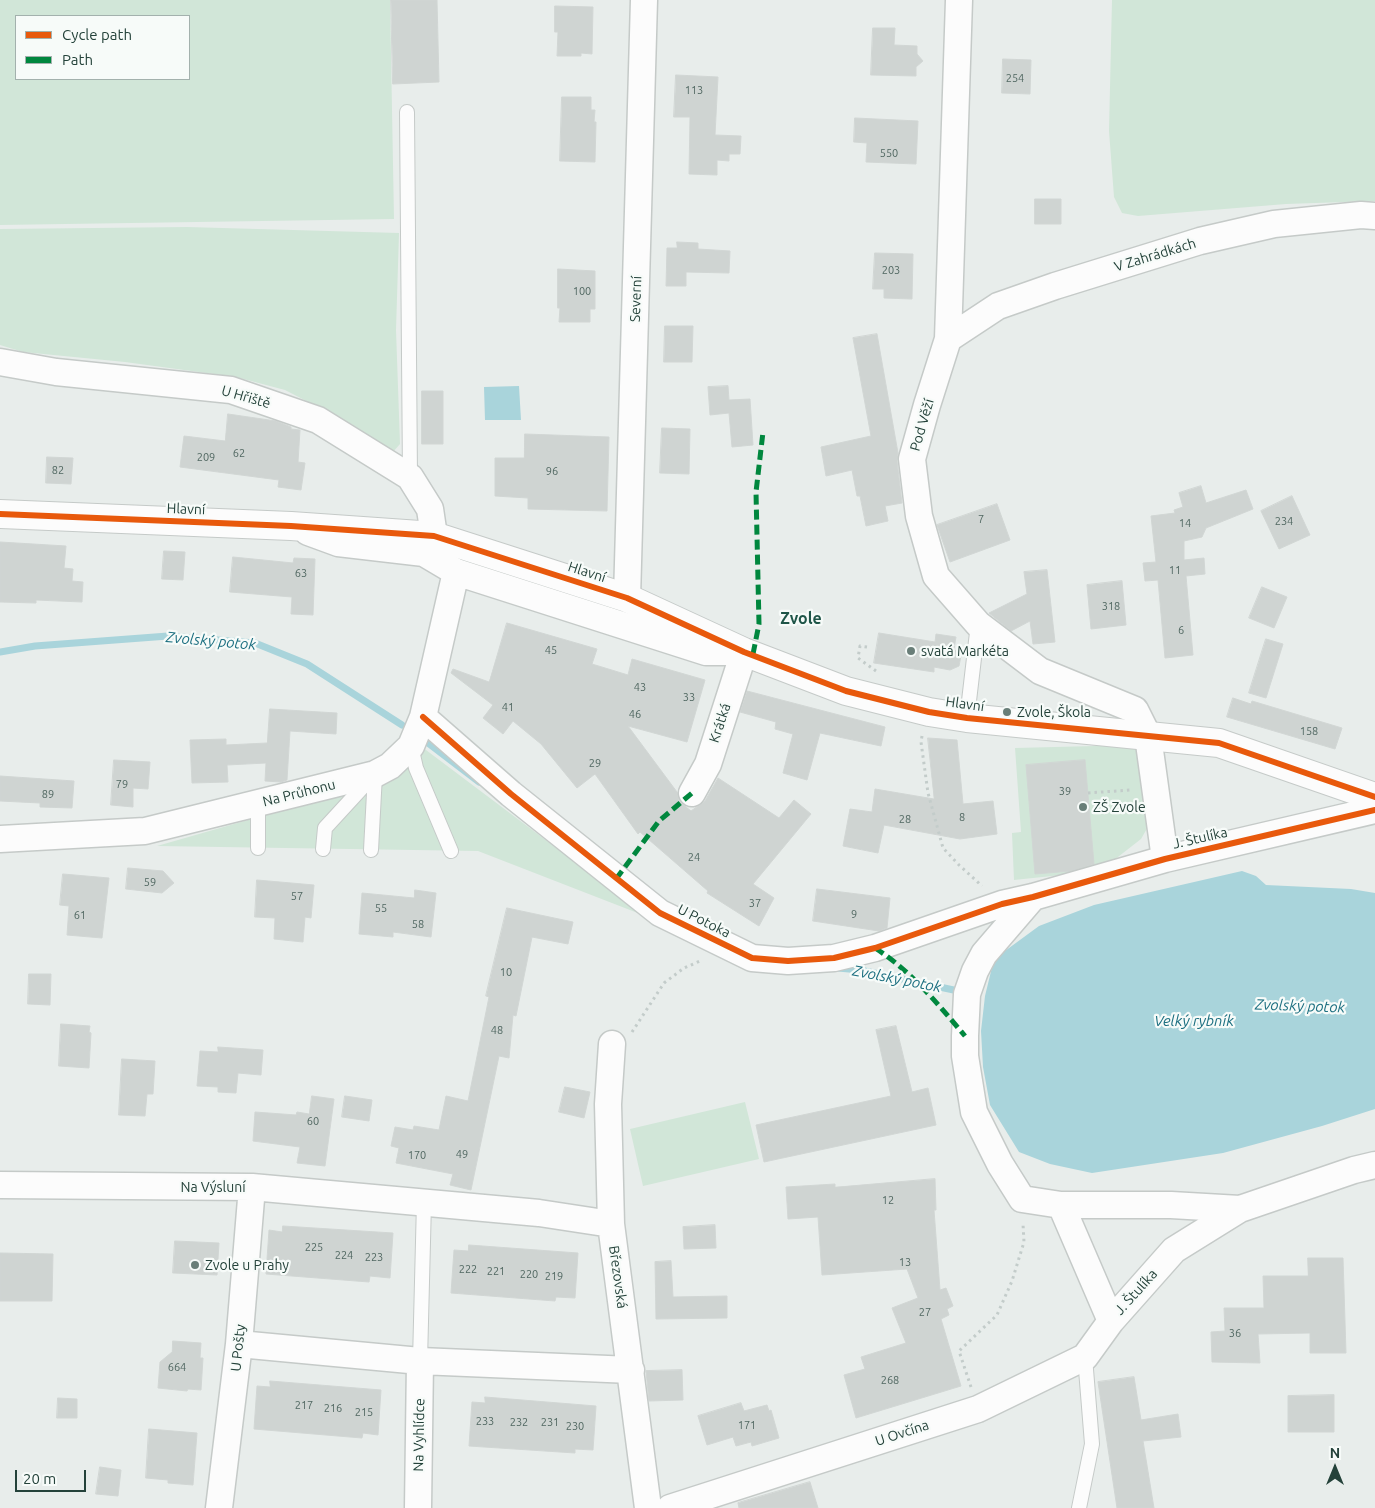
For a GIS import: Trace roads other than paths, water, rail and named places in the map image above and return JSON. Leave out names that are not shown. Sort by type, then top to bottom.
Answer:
[{"type":"street","name":"Severní","points":[[627,598],[644,0]]},
{"type":"street","name":"Pod Věží","points":[[959,0],[948,340],[912,459],[918,516],[936,576],[978,624],[1040,671],[1135,710],[1148,736]]},
{"type":"street","name":"V Zahrádkách","points":[[948,340],[998,306],[1055,286],[1200,241],[1274,224],[1361,215],[1375,216]]},
{"type":"street","name":"U Hřiště","points":[[0,362],[56,372],[230,390],[318,420],[410,477],[430,509],[434,536]]},
{"type":"street","name":"Hlavní","points":[[0,514],[291,526],[434,536],[627,598],[744,652],[846,691],[929,712],[967,718],[1148,736]]},
{"type":"street","name":"Hlavní","points":[[291,526],[338,543],[424,553],[456,572],[706,652],[744,652]]},
{"type":"street","name":"Na Průhonu","points":[[0,839],[144,831],[375,774],[390,766],[411,746],[423,717],[456,572]]},
{"type":"street","name":"Krátká","points":[[692,793],[708,764],[744,652]]},
{"type":"street","name":"U Potoka","points":[[423,717],[511,794],[660,913],[752,958],[788,962],[834,958],[875,948],[1002,904],[1033,897]]},
{"type":"street","name":"J. Štulíka","points":[[1148,736],[1165,859]]},
{"type":"street","points":[[1148,736],[1219,744],[1375,797]]},
{"type":"street","name":"J. Štulíka","points":[[1240,1209],[1171,1205],[1061,1205],[1022,1199],[1000,1164],[974,1112],[965,1056],[967,994],[975,971],[984,954],[1033,897],[1165,859],[1375,810]]},
{"type":"street","name":"Březovská","points":[[612,1044],[608,1104],[611,1224],[648,1508]]},
{"type":"street","name":"J. Štulíka","points":[[1061,1205],[1111,1321],[1174,1250],[1240,1209],[1354,1170],[1375,1165]]},
{"type":"street","name":"Na Výsluní","points":[[0,1185],[252,1187],[539,1213],[611,1224]]},
{"type":"street","name":"U Pošty","points":[[218,1508],[239,1344],[252,1187]]},
{"type":"street","name":"U Ovčína","points":[[670,1508],[978,1408],[1085,1357],[1111,1321]]},
{"type":"street","points":[[239,1344],[420,1361],[631,1370]]},
{"type":"street","name":"Na Vyhlídce","points":[[418,1508],[420,1361]]},
{"type":"lane","points":[[407,112],[410,477]]},
{"type":"lane","points":[[967,718],[978,624]]},
{"type":"lane","points":[[411,746],[416,768],[451,851]]},
{"type":"lane","points":[[323,849],[325,828],[375,774]]},
{"type":"lane","points":[[371,850],[375,774]]},
{"type":"lane","points":[[258,803],[258,848]]},
{"type":"lane","points":[[420,1361],[424,1202]]},
{"type":"lane","points":[[1079,1508],[1092,1444],[1085,1357]]},
{"type":"water","points":[[519,386],[521,420],[485,420],[484,387]]},
{"type":"water","name":"Velký rybník","points":[[1242,871],[1256,876],[1266,885],[1351,889],[1375,893],[1375,1109],[1322,1126],[1223,1153],[1092,1173],[1050,1164],[1019,1152],[990,1105],[983,1067],[981,1031],[985,996],[994,959],[1039,926],[1094,905]]},
{"type":"waterway","name":"Zvolský potok","points":[[0,652],[35,646],[168,636],[255,643],[307,664],[402,725]]},
{"type":"waterway","name":"Zvolský potok","points":[[428,743],[479,782]]},
{"type":"waterway","name":"Zvolský potok","points":[[838,968],[860,970],[963,992]]},
{"type":"place","name":"svatá Markéta","points":[[911,651]]},
{"type":"place","name":"Zvole, Škola","points":[[1007,712]]},
{"type":"place","name":"ZŠ Zvole","points":[[1083,807]]},
{"type":"place","name":"Zvole u Prahy","points":[[195,1265]]},
{"type":"district","name":"Zvole","points":[[801,619]]}]
